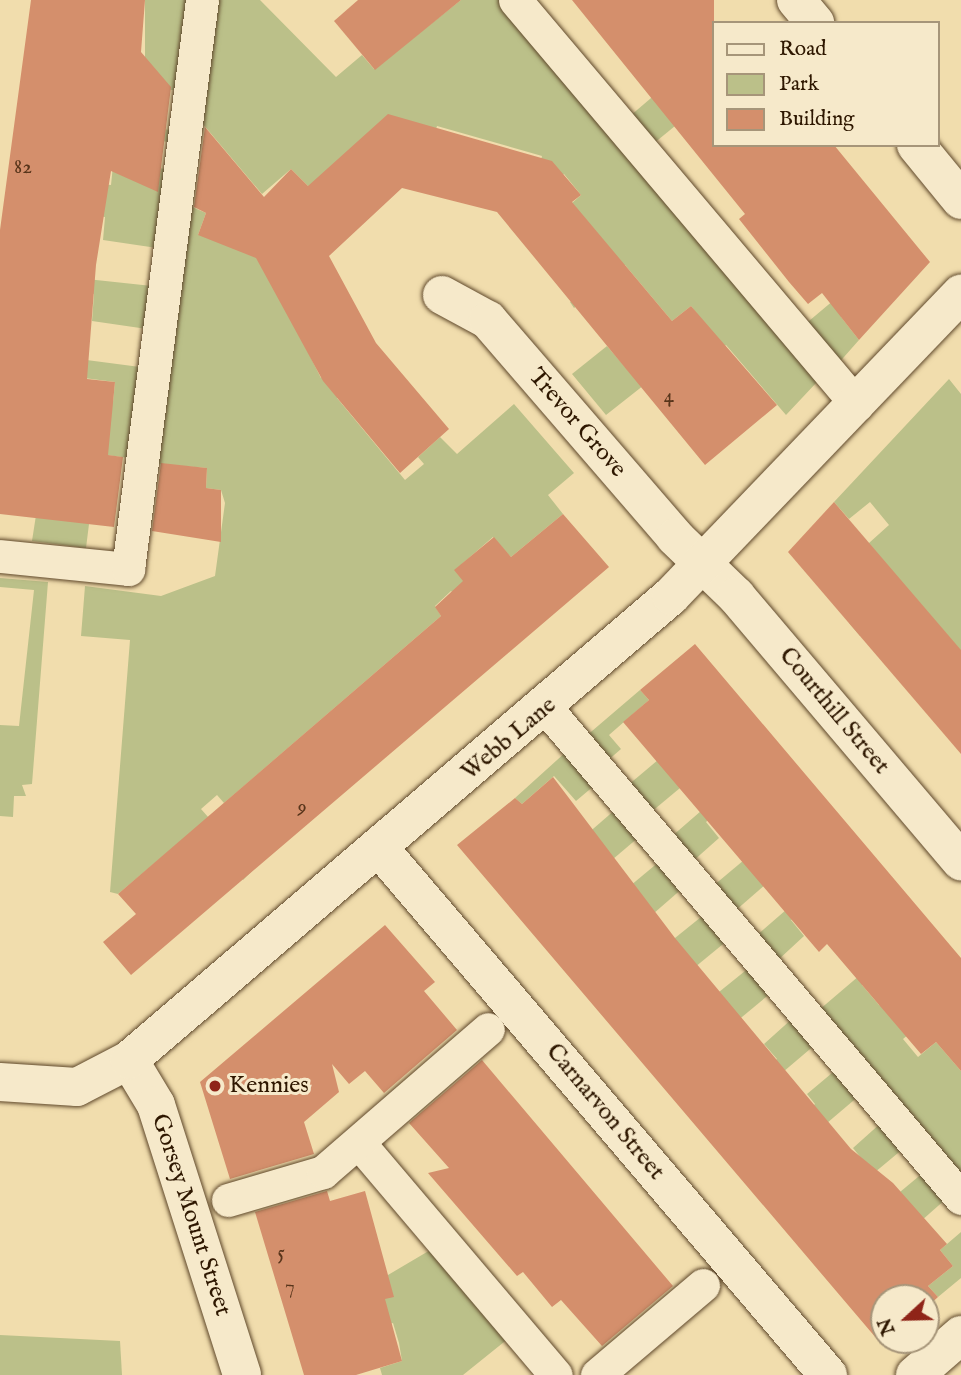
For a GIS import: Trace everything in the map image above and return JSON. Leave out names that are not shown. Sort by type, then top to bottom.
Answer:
[{"type":"street","points":[[796,0],[813,21]]},
{"type":"street","points":[[918,147],[961,200]]},
{"type":"street","name":"Webb Lane","points":[[0,1082],[77,1087],[129,1060],[546,708],[702,565],[961,294]]},
{"type":"street","name":"Trevor Grove","points":[[442,295],[488,320],[702,565]]},
{"type":"street","name":"Courthill Street","points":[[702,565],[736,596],[961,861]]},
{"type":"street","name":"Carnarvon Street","points":[[380,849],[828,1375]]},
{"type":"street","name":"Gorsey Mount Street","points":[[129,1060],[156,1105],[242,1375]]},
{"type":"street","points":[[915,1375],[961,1335]]},
{"type":"lane","points":[[0,556],[128,569],[202,0]]},
{"type":"lane","points":[[515,0],[857,405]]},
{"type":"lane","points":[[546,708],[961,1198]]},
{"type":"lane","points":[[228,1200],[323,1172],[488,1030]]},
{"type":"lane","points":[[359,1143],[556,1375]]},
{"type":"lane","points":[[597,1375],[703,1285]]},
{"type":"green space","points":[[145,0],[190,0],[190,90],[145,90]]},
{"type":"green space","points":[[216,0],[260,0],[336,77],[362,55],[374,69],[461,0],[501,0],[817,382],[786,415],[726,345],[706,362],[691,348],[606,415],[572,374],[607,346],[638,382],[705,324],[691,306],[672,321],[625,265],[574,308],[570,302],[619,260],[572,203],[581,195],[564,174],[539,194],[535,183],[542,156],[437,126],[422,177],[308,186],[291,169],[262,194],[202,123]]},
{"type":"green space","points":[[678,75],[675,126],[653,144],[630,116]]},
{"type":"green space","points":[[88,119],[170,130],[169,142],[124,136],[120,162],[165,169],[157,248],[103,240],[105,217],[75,213],[80,182],[111,185],[116,136],[88,132]]},
{"type":"green space","points":[[190,206],[206,213],[198,235],[246,228],[321,378],[374,349],[381,361],[337,398],[405,480],[424,464],[418,457],[440,437],[457,454],[514,404],[574,473],[548,495],[563,514],[511,557],[493,537],[455,570],[517,644],[451,591],[435,606],[441,616],[224,803],[217,795],[201,809],[254,869],[243,880],[195,829],[118,894],[110,892],[130,640],[81,636],[85,586],[161,596],[215,576],[225,503],[221,490],[206,488],[207,468],[158,464]]},
{"type":"green space","points":[[68,277],[152,286],[147,329],[92,321],[94,294],[66,290]]},
{"type":"green space","points":[[853,284],[861,295],[841,317],[859,340],[836,366],[803,326]]},
{"type":"green space","points":[[56,356],[140,367],[129,458],[46,447],[113,402],[115,382],[84,378]]},
{"type":"green space","points":[[949,379],[961,394],[961,651],[911,593],[860,636],[849,623],[869,543],[889,525],[870,502],[849,519],[834,502]]},
{"type":"green space","points":[[39,496],[89,524],[86,548],[32,541]]},
{"type":"green space","points":[[0,578],[48,582],[32,784],[22,785],[26,796],[14,796],[13,817],[0,816],[0,725],[19,726],[34,590],[0,587]]},
{"type":"green space","points":[[640,690],[649,700],[609,735],[621,749],[606,762],[585,737]]},
{"type":"green space","points":[[683,739],[680,788],[650,813],[627,786]]},
{"type":"green space","points":[[567,751],[595,785],[576,801],[554,776],[522,804],[515,798]]},
{"type":"green space","points":[[724,791],[732,799],[706,822],[719,838],[692,862],[671,837]]},
{"type":"green space","points":[[616,809],[639,837],[586,882],[586,835]]},
{"type":"green space","points":[[768,840],[765,885],[735,911],[713,886]]},
{"type":"green space","points":[[660,861],[684,887],[630,934],[630,886]]},
{"type":"green space","points":[[809,890],[815,898],[791,920],[804,936],[777,961],[756,936]]},
{"type":"green space","points":[[706,913],[728,940],[672,986],[675,938]]},
{"type":"green space","points":[[873,964],[862,985],[879,1005],[922,1023],[903,1039],[918,1057],[936,1042],[961,1071],[961,1175],[819,1010]]},
{"type":"green space","points":[[750,967],[772,992],[718,1037],[719,992]]},
{"type":"green space","points":[[794,1017],[816,1044],[763,1089],[754,1078],[777,1059],[764,1044]]},
{"type":"green space","points":[[838,1068],[860,1095],[807,1140],[807,1112],[815,1104],[807,1094]]},
{"type":"green space","points":[[882,1122],[904,1148],[850,1193],[861,1158],[853,1148]]},
{"type":"green space","points":[[924,1172],[947,1198],[894,1245],[894,1197]]},
{"type":"green space","points":[[961,1232],[961,1278],[940,1295],[940,1284],[930,1284],[953,1266],[940,1250]]},
{"type":"green space","points":[[432,1249],[509,1338],[463,1375],[382,1375],[380,1368],[402,1361],[399,1343],[393,1323],[370,1329],[362,1305],[388,1275]]},
{"type":"green space","points":[[0,1335],[120,1341],[122,1375],[0,1375]]},
{"type":"building","points":[[31,0],[145,0],[141,52],[171,87],[158,192],[111,171],[96,265],[87,379],[115,382],[108,455],[123,457],[114,527],[0,514],[0,230]]},
{"type":"building","points":[[358,0],[461,0],[375,70],[334,21]]},
{"type":"building","points":[[572,0],[714,0],[712,147],[836,147],[930,262],[859,340],[822,293],[808,304],[739,219],[745,214]]},
{"type":"building","points":[[388,114],[552,161],[581,195],[572,202],[672,321],[691,306],[777,405],[705,465],[497,212],[402,188],[329,256],[376,343],[449,429],[400,473],[323,381],[256,258],[198,235],[206,213],[194,207],[205,127],[264,197],[291,169],[308,186]]},
{"type":"building","points":[[161,463],[207,468],[206,488],[221,490],[221,542],[152,531]]},
{"type":"building","points":[[834,502],[961,650],[961,754],[788,552]]},
{"type":"building","points":[[563,514],[609,567],[131,975],[103,942],[136,914],[118,894],[441,616],[435,607],[463,581],[454,570],[494,537],[511,557]]},
{"type":"building","points":[[695,644],[961,958],[961,1071],[936,1042],[921,1054],[827,944],[819,952],[623,722],[649,700],[640,690]]},
{"type":"building","points":[[553,777],[675,938],[851,1149],[893,1183],[947,1244],[940,1250],[953,1266],[930,1284],[870,1284],[870,1331],[457,845],[515,798],[522,804]]},
{"type":"building","points":[[385,925],[435,982],[424,991],[457,1030],[384,1093],[365,1071],[349,1084],[332,1064],[339,1092],[304,1122],[314,1154],[230,1179],[200,1082]]},
{"type":"building","points":[[482,1060],[673,1286],[602,1346],[561,1300],[552,1307],[523,1272],[517,1276],[428,1173],[449,1168],[409,1123]]},
{"type":"building","points":[[327,1191],[330,1201],[365,1191],[394,1297],[385,1299],[402,1361],[356,1375],[304,1375],[255,1212]]},
{"type":"place","name":"Kennies","points":[[215,1086]]}]
